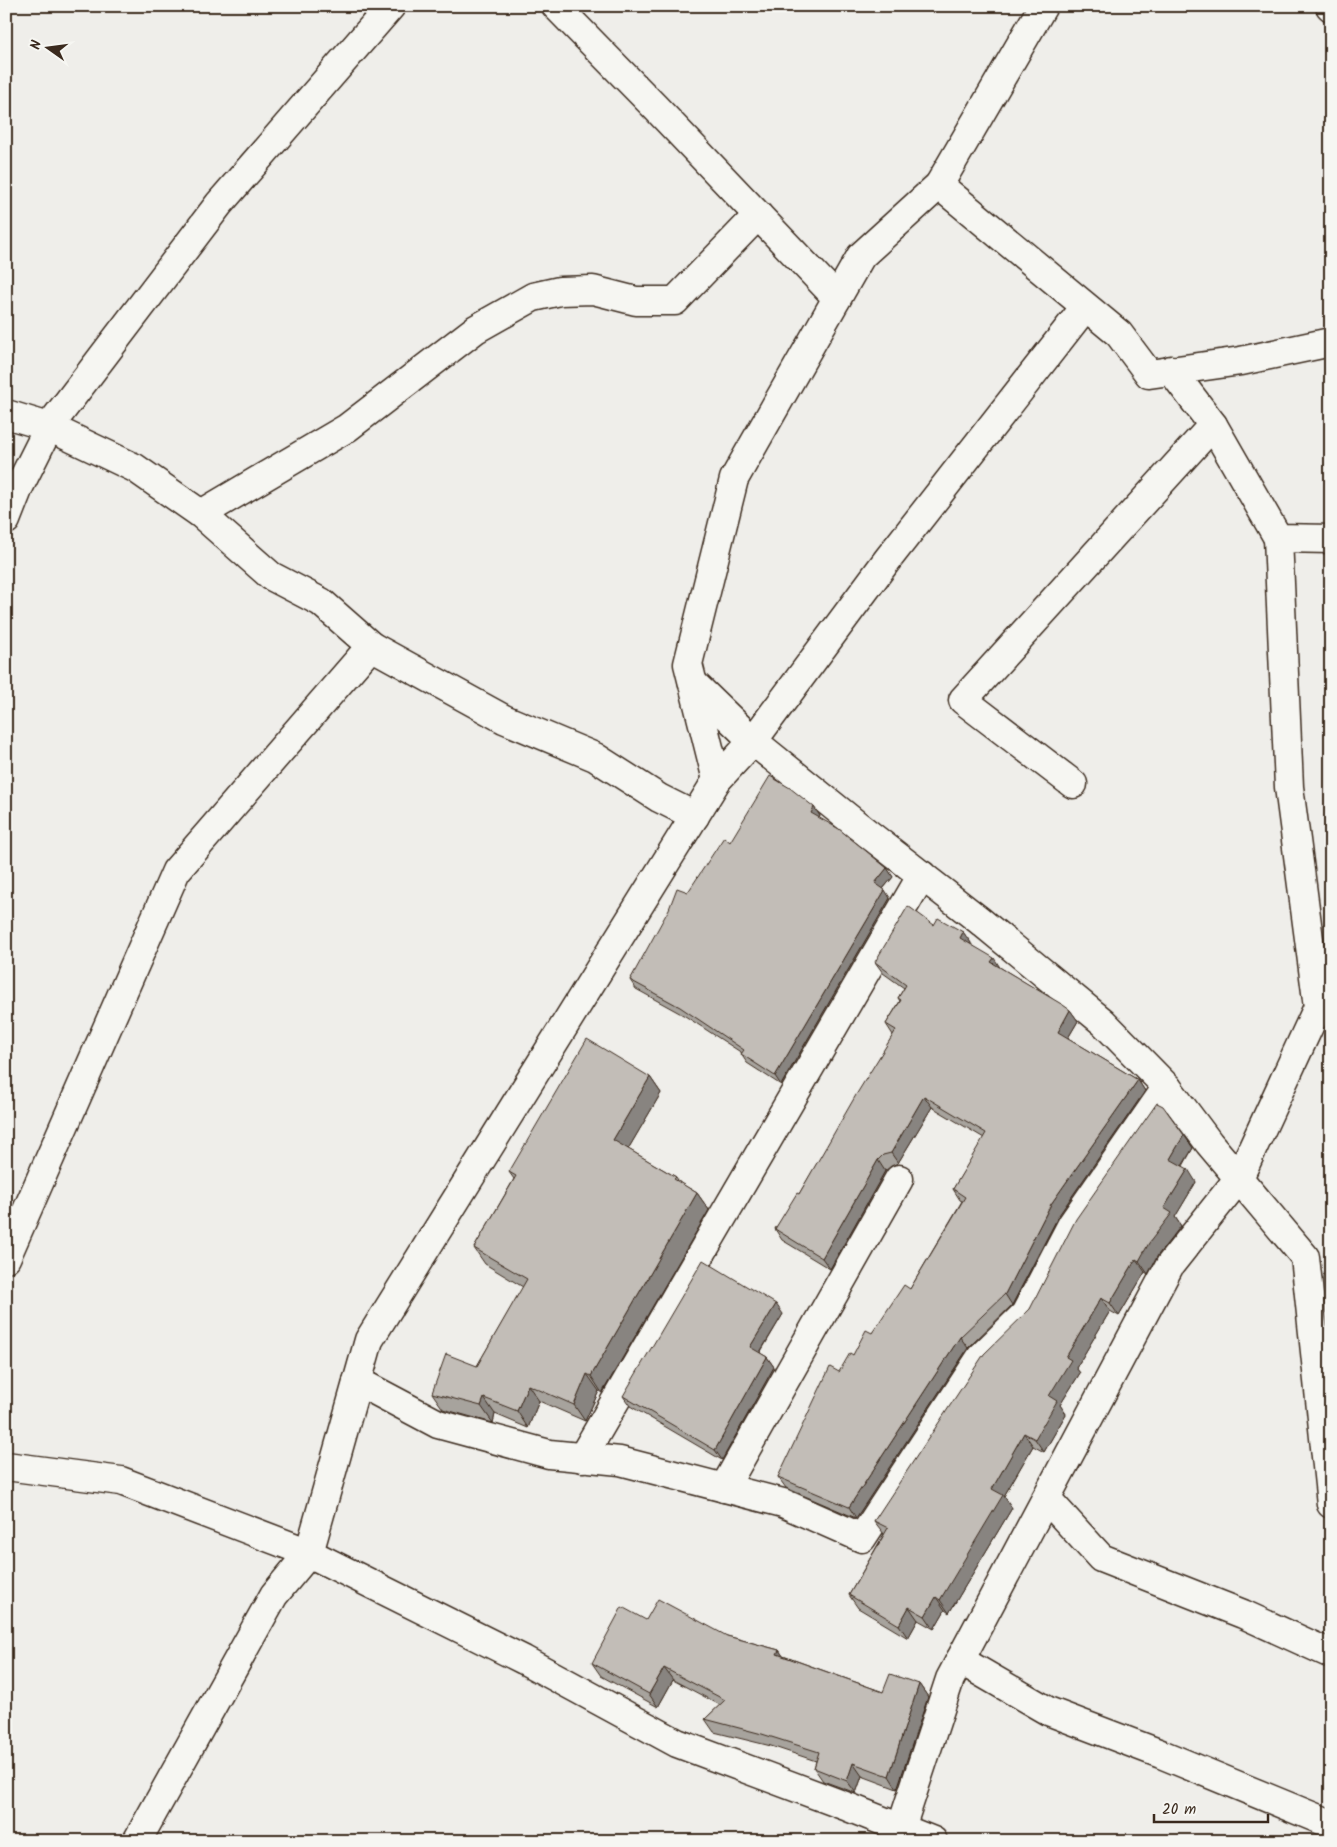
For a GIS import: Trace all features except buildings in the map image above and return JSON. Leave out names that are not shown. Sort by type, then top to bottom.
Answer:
[{"type":"street","points":[[6,520],[19,486],[49,427],[219,204],[391,6]]},
{"type":"street","points":[[556,6],[838,298]]},
{"type":"street","points":[[717,780],[688,664],[734,479],[861,256],[939,186],[1044,6]]},
{"type":"street","points":[[939,186],[1119,334],[1149,374],[1241,361],[1331,342]]},
{"type":"street","points":[[201,514],[347,428],[476,329],[532,297],[560,292],[593,290],[636,301],[675,301],[758,215]]},
{"type":"street","points":[[137,1841],[274,1595],[309,1553],[369,1340],[717,780],[753,741],[888,559],[1086,307]]},
{"type":"street","points":[[901,1828],[950,1679],[1170,1265],[1239,1178],[1318,1006],[1289,787],[1278,538],[1213,425],[1171,370]]},
{"type":"street","points":[[6,414],[49,427],[135,468],[201,514],[271,576],[321,602],[371,646],[504,719],[595,757],[659,798],[695,816]]},
{"type":"street","points":[[1073,784],[963,700],[1213,425]]},
{"type":"street","points":[[1278,538],[1331,539]]},
{"type":"street","points":[[6,1258],[176,871],[371,646]]},
{"type":"street","points":[[693,683],[753,741],[1103,1022],[1167,1087],[1210,1143],[1305,1257],[1331,1504]]},
{"type":"street","points":[[582,1458],[922,875]]},
{"type":"street","points":[[357,1381],[438,1424],[548,1454],[620,1461],[783,1503],[862,1538],[981,1357],[1025,1314],[1072,1224],[1167,1087]]},
{"type":"street","points":[[724,1488],[899,1179]]},
{"type":"street","points":[[6,1466],[122,1481],[309,1553],[524,1660],[677,1743],[933,1841]]},
{"type":"street","points":[[1047,1499],[1101,1558],[1243,1614],[1331,1654]]},
{"type":"street","points":[[960,1660],[1048,1711],[1162,1754],[1331,1824]]},
{"type":"street","points":[[1324,1841],[1331,1828]]}]
